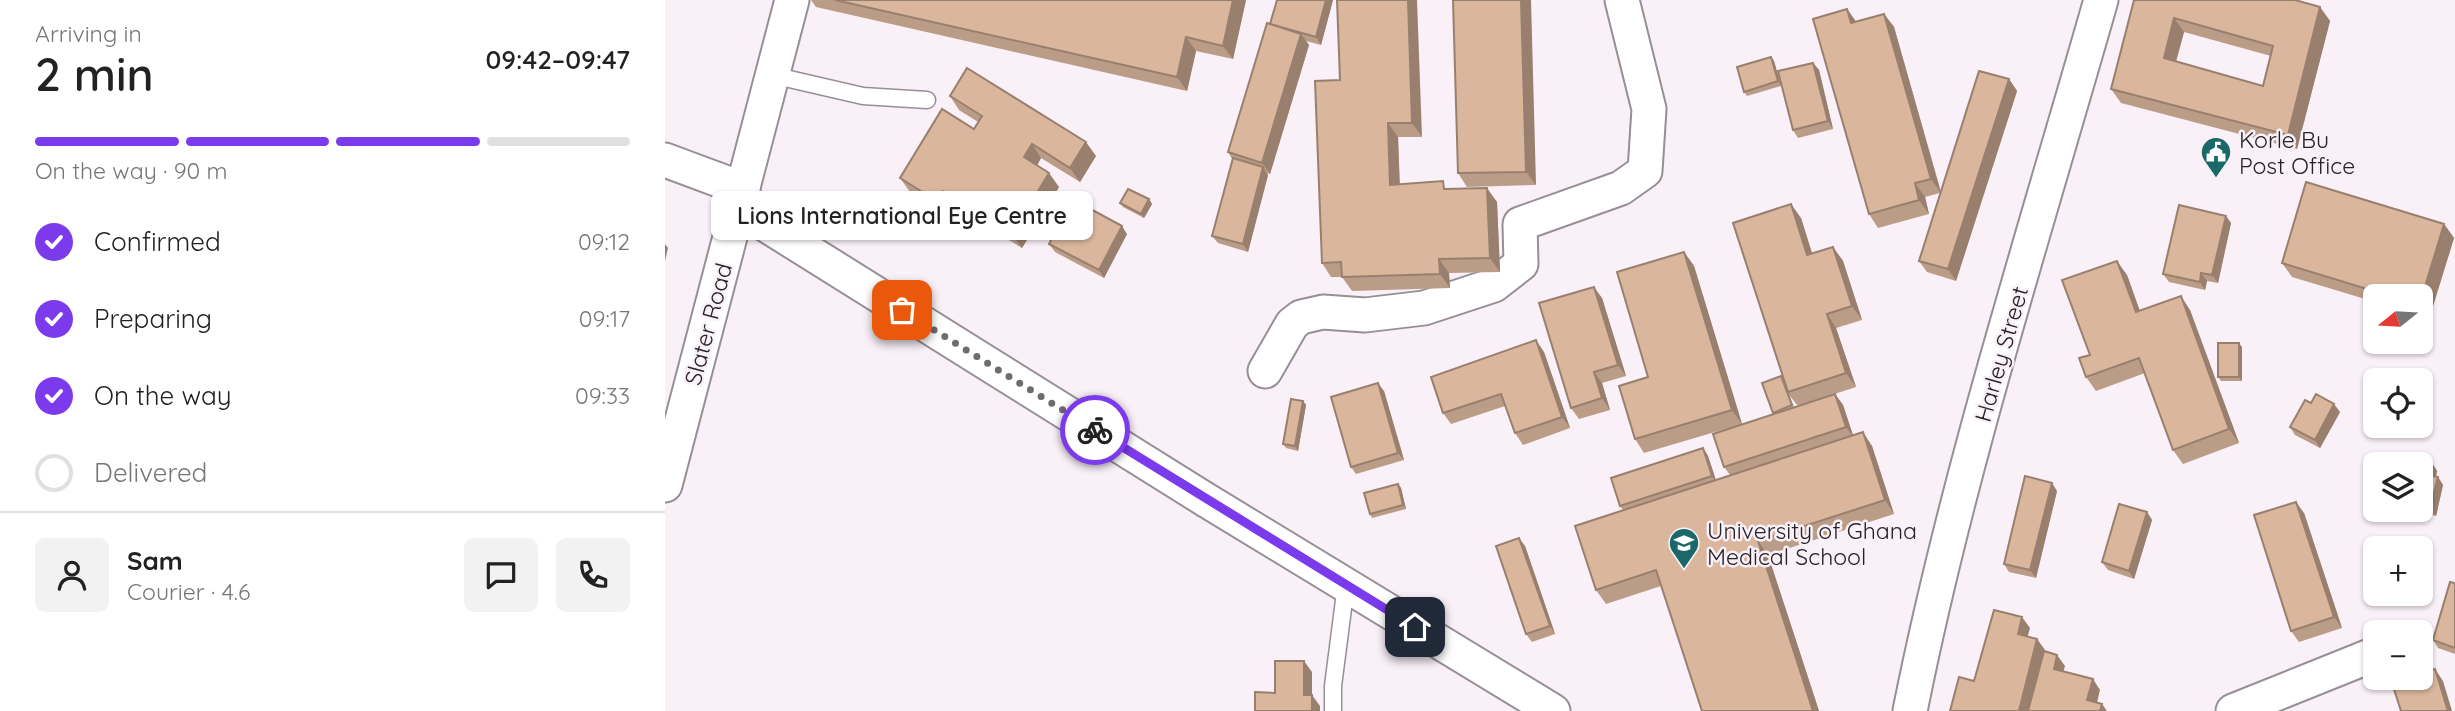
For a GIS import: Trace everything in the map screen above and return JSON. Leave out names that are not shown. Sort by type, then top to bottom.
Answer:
[{"type":"street","name":"Slater Road","points":[[665,485],[792,0]]},
{"type":"street","points":[[1265,371],[1292,324],[1301,317],[1323,312],[1365,315],[1424,308],[1494,285],[1521,264],[1520,224],[1621,188],[1645,171],[1649,109],[1622,0]]},
{"type":"street","name":"Harley Street","points":[[1910,711],[1923,644],[1983,415],[2101,0]]},
{"type":"street","points":[[665,160],[741,198],[1346,585],[1553,711]]},
{"type":"street","points":[[2233,711],[2363,659]]},
{"type":"lane","points":[[772,75],[863,96],[927,100]]},
{"type":"lane","points":[[1333,711],[1333,686],[1346,585]]},
{"type":"building","points":[[835,0],[1233,0],[1223,46],[1186,37],[1177,77]]},
{"type":"building","points":[[1277,0],[1326,0],[1316,37],[1270,24]]},
{"type":"building","points":[[1337,0],[1408,0],[1412,123],[1388,123],[1390,185],[1443,181],[1444,189],[1487,188],[1490,258],[1439,259],[1440,274],[1342,277],[1341,262],[1322,263],[1315,81],[1340,80]]},
{"type":"building","points":[[1453,0],[1521,0],[1526,172],[1458,173]]},
{"type":"building","points":[[2134,0],[2295,0],[2320,7],[2288,135],[2111,89]],"holes":[[[2174,18],[2273,46],[2263,86],[2164,58]]]},
{"type":"building","points":[[1847,9],[1851,23],[1884,14],[1931,179],[1915,183],[1919,200],[1869,214],[1813,19]]},
{"type":"building","points":[[1267,23],[1301,34],[1262,163],[1228,152]]},
{"type":"building","points":[[1771,57],[1778,81],[1744,92],[1737,67]]},
{"type":"building","points":[[1813,63],[1828,121],[1793,130],[1778,71]]},
{"type":"building","points":[[967,68],[1086,142],[1070,168],[1032,144],[1024,157],[1049,173],[1012,234],[973,210],[968,218],[945,204],[950,195],[943,191],[937,201],[900,178],[942,109],[974,129],[982,116],[950,96]]},
{"type":"building","points":[[1979,71],[2009,79],[1948,269],[1919,261]]},
{"type":"building","points":[[1233,158],[1263,167],[1243,244],[1212,236]]},
{"type":"building","points":[[2306,182],[2444,224],[2426,284],[2363,284],[2363,288],[2282,263]]},
{"type":"building","points":[[1128,189],[1149,199],[1141,214],[1120,203]]},
{"type":"building","points":[[1072,199],[1122,226],[1099,270],[1049,244]]},
{"type":"building","points":[[1791,204],[1807,255],[1833,247],[1852,306],[1827,314],[1846,373],[1788,392],[1733,223]]},
{"type":"building","points":[[2179,205],[2226,216],[2212,275],[2201,273],[2200,282],[2163,274]]},
{"type":"building","points":[[1684,252],[1732,410],[1635,439],[1619,386],[1648,377],[1617,272]]},
{"type":"building","points":[[2117,261],[2136,312],[2181,296],[2229,429],[2173,450],[2139,358],[2086,377],[2079,358],[2090,355],[2062,280]]},
{"type":"building","points":[[1594,287],[1618,365],[1594,372],[1602,398],[1571,408],[1539,303]]},
{"type":"building","points":[[1536,340],[1562,417],[1515,433],[1501,394],[1443,413],[1431,377]]},
{"type":"building","points":[[2218,343],[2239,343],[2239,377],[2218,377]]},
{"type":"building","points":[[1781,376],[1792,405],[1773,413],[1762,383]]},
{"type":"building","points":[[1378,383],[1398,453],[1351,467],[1331,397]]},
{"type":"building","points":[[1835,394],[1846,427],[1724,467],[1713,434]]},
{"type":"building","points":[[2316,394],[2334,404],[2315,440],[2290,427],[2305,400],[2311,403]]},
{"type":"building","points":[[1291,399],[1303,401],[1295,446],[1283,444]]},
{"type":"building","name":"University of Ghana Medical School","points":[[1863,432],[1885,500],[1758,541],[1813,711],[1702,711],[1656,570],[1596,590],[1575,526]]},
{"type":"building","points":[[1703,448],[1712,476],[1620,506],[1611,478]]},
{"type":"building","points":[[2025,476],[2052,483],[2030,570],[2004,564]]},
{"type":"building","points":[[2433,476],[2438,477],[2433,496]]},
{"type":"building","points":[[1398,484],[1403,505],[1370,514],[1364,493]]},
{"type":"building","points":[[2296,502],[2334,617],[2291,631],[2254,515]]},
{"type":"building","points":[[2119,504],[2147,512],[2129,571],[2102,562]]},
{"type":"building","points":[[1519,538],[1550,626],[1526,634],[1496,546]]},
{"type":"building","points":[[2450,582],[2455,583],[2455,648],[2433,640]]},
{"type":"building","points":[[1994,610],[2022,617],[2018,634],[2037,639],[2019,711],[1950,711],[1959,677],[1974,681]]},
{"type":"building","points":[[2044,651],[2057,655],[2054,669],[2093,679],[2087,700],[2102,704],[2100,711],[2028,711]]},
{"type":"building","points":[[1275,661],[1304,661],[1304,695],[1312,695],[1312,711],[1255,711],[1255,692],[1275,693]]},
{"type":"building","points":[[2435,669],[2448,711],[2401,711],[2394,690],[2433,690]]},
{"type":"way so far","points":[[902,310],[1095,430]]},
{"type":"place","name":"Korle Bu Post Office","points":[[2216,179]]},
{"type":"place","name":"Lions International Eye Centre","points":[[902,310]]},
{"type":"place","name":"University of Ghana Medical School","points":[[1684,570]]},
{"type":"route","points":[[1095,430],[1415,627]]}]
